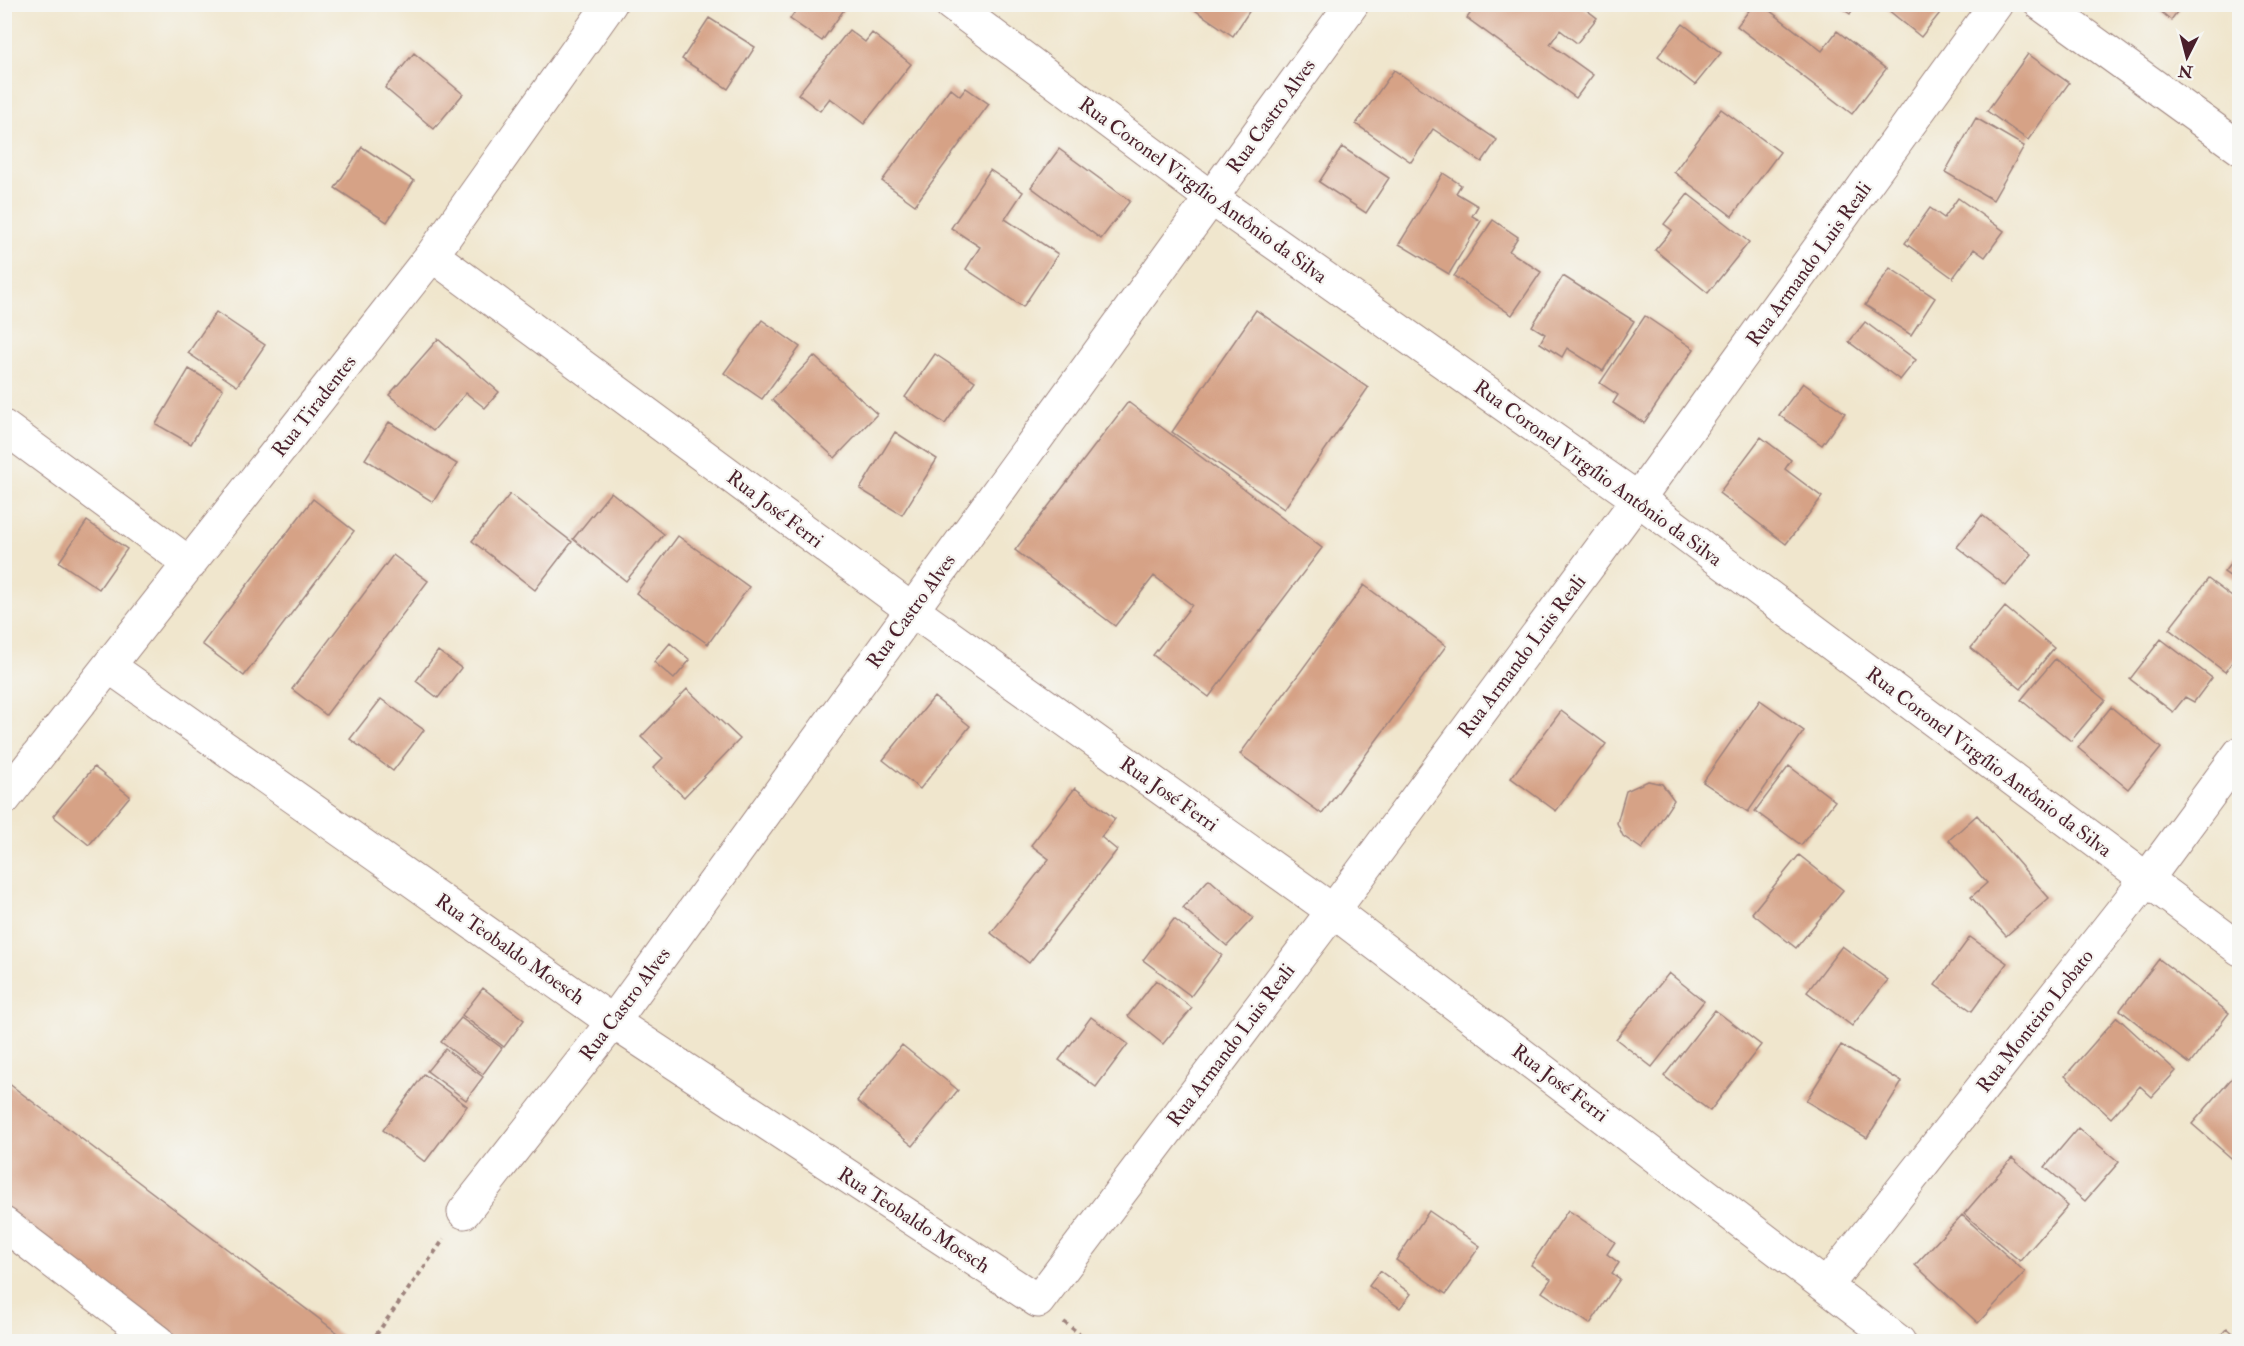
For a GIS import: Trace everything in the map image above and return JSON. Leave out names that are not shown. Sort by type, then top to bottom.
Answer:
[{"type":"street","name":"Rua Tiradentes","points":[[4,799],[432,255],[610,4]]},
{"type":"street","name":"Rua Coronel Virgílio Antônio da Silva","points":[[951,4],[1211,198],[1638,499],[2240,949]]},
{"type":"street","name":"Rua Castro Alves","points":[[464,1212],[613,1022],[1352,4]]},
{"type":"street","name":"Rua Armando Luis Reali","points":[[1038,1301],[1333,910],[1638,499],[1996,4]]},
{"type":"street","points":[[2041,4],[2240,148]]},
{"type":"street","name":"Rua José Ferri","points":[[432,255],[912,610],[1333,910],[1899,1341]]},
{"type":"street","points":[[4,427],[190,564]]},
{"type":"street","name":"Rua Teobaldo Moesch","points":[[110,667],[613,1022],[1038,1301]]},
{"type":"street","name":"Rua Monteiro Lobato","points":[[1826,1286],[2147,879],[2240,753]]},
{"type":"street","points":[[4,1224],[158,1341]]},
{"type":"path","points":[[371,1341],[464,1212]]},
{"type":"building","points":[[800,4],[848,4],[822,41],[790,19]]},
{"type":"building","points":[[1186,4],[1254,4],[1233,36]]},
{"type":"building","points":[[1477,4],[1579,4],[1597,18],[1577,43],[1560,30],[1550,44],[1593,75],[1576,98],[1467,18]]},
{"type":"building","points":[[1754,4],[1761,4],[1822,51],[1837,31],[1886,69],[1852,114],[1737,26]]},
{"type":"building","points":[[1836,4],[1856,4],[1850,14]]},
{"type":"building","points":[[1881,4],[1947,4],[1921,37]]},
{"type":"building","points":[[2152,4],[2183,4],[2171,20]]},
{"type":"building","points":[[709,18],[755,47],[728,89],[682,59]]},
{"type":"building","points":[[1683,24],[1721,53],[1695,85],[1658,56]]},
{"type":"building","points":[[849,30],[865,42],[872,33],[911,64],[864,124],[830,98],[820,111],[798,94]]},
{"type":"building","points":[[414,53],[463,94],[434,129],[385,88]]},
{"type":"building","points":[[2028,54],[2069,83],[2028,140],[1987,111]]},
{"type":"building","points":[[1394,70],[1497,140],[1482,162],[1433,129],[1411,162],[1356,124]]},
{"type":"building","points":[[950,88],[960,96],[966,88],[989,104],[915,205],[882,181]]},
{"type":"building","points":[[1721,109],[1780,152],[1732,216],[1674,172]]},
{"type":"building","points":[[1976,118],[2024,146],[1993,200],[1945,172]]},
{"type":"building","points":[[362,147],[414,181],[387,222],[335,188]]},
{"type":"building","points":[[1342,147],[1389,178],[1366,213],[1319,182]]},
{"type":"building","points":[[1059,149],[1130,201],[1101,239],[1031,187]]},
{"type":"building","points":[[990,170],[1023,192],[1005,219],[1058,254],[1023,307],[966,269],[980,247],[951,228]]},
{"type":"building","points":[[1443,173],[1461,185],[1456,193],[1478,206],[1472,216],[1481,221],[1449,274],[1399,244]]},
{"type":"building","points":[[1688,194],[1749,242],[1708,293],[1655,250],[1672,230],[1664,224]]},
{"type":"building","points":[[1958,198],[2004,231],[1985,257],[1974,249],[1953,278],[1905,243],[1930,208],[1944,218]]},
{"type":"building","points":[[1493,220],[1518,237],[1509,251],[1541,272],[1512,315],[1454,276]]},
{"type":"building","points":[[1890,268],[1935,298],[1911,335],[1865,305]]},
{"type":"building","points":[[1563,276],[1634,321],[1603,371],[1567,348],[1562,357],[1540,343],[1545,334],[1532,326]]},
{"type":"building","points":[[1256,310],[1368,388],[1284,509],[1172,432]]},
{"type":"building","points":[[216,312],[265,345],[237,386],[188,353]]},
{"type":"building","points":[[1645,316],[1694,349],[1644,423],[1613,403],[1618,395],[1600,383]]},
{"type":"building","points":[[762,320],[800,347],[762,399],[724,373]]},
{"type":"building","points":[[1865,322],[1916,360],[1900,380],[1849,342]]},
{"type":"building","points":[[438,339],[499,392],[485,408],[466,393],[433,431],[389,395]]},
{"type":"building","points":[[935,354],[975,381],[945,424],[905,397]]},
{"type":"building","points":[[814,356],[877,414],[835,458],[772,400]]},
{"type":"building","points":[[189,369],[223,389],[191,444],[156,424]]},
{"type":"building","points":[[1803,383],[1845,413],[1822,445],[1779,415]]},
{"type":"building","points":[[1128,402],[1322,548],[1209,697],[1153,655],[1192,605],[1154,576],[1115,626],[1015,550]]},
{"type":"building","points":[[389,422],[457,464],[433,502],[365,459]]},
{"type":"building","points":[[895,432],[937,459],[902,515],[860,489]]},
{"type":"building","points":[[1761,437],[1791,460],[1785,469],[1822,497],[1786,544],[1719,493]]},
{"type":"building","points":[[611,492],[664,534],[626,581],[573,539]]},
{"type":"building","points":[[510,494],[572,542],[535,590],[472,541]]},
{"type":"building","points":[[313,499],[354,531],[244,676],[202,644]]},
{"type":"building","points":[[1982,515],[2032,554],[2006,586],[1957,547]]},
{"type":"building","points":[[87,521],[127,549],[99,589],[59,562]]},
{"type":"building","points":[[678,536],[749,587],[708,644],[636,593]]},
{"type":"building","points":[[2240,551],[2240,583],[2224,572]]},
{"type":"building","points":[[393,555],[428,581],[326,715],[292,689]]},
{"type":"building","points":[[2208,579],[2240,603],[2240,662],[2235,658],[2225,672],[2169,629]]},
{"type":"building","points":[[1364,585],[1446,646],[1322,814],[1240,754]]},
{"type":"building","points":[[2005,607],[2054,648],[2021,689],[1971,648]]},
{"type":"building","points":[[2161,639],[2212,678],[2194,702],[2185,697],[2173,712],[2130,679]]},
{"type":"building","points":[[670,643],[690,660],[674,679],[654,662]]},
{"type":"building","points":[[438,651],[461,668],[438,698],[416,681]]},
{"type":"building","points":[[2055,659],[2105,700],[2071,741],[2021,700]]},
{"type":"building","points":[[687,689],[740,739],[684,797],[653,768],[663,758],[641,737]]},
{"type":"building","points":[[934,697],[970,726],[920,789],[883,760]]},
{"type":"building","points":[[381,699],[424,730],[393,771],[350,739]]},
{"type":"building","points":[[1760,700],[1804,731],[1748,812],[1703,782]]},
{"type":"building","points":[[2111,707],[2161,748],[2128,789],[2078,748]]},
{"type":"building","points":[[1561,711],[1606,744],[1556,811],[1511,778]]},
{"type":"building","points":[[1789,766],[1835,801],[1801,845],[1755,811]]},
{"type":"building","points":[[94,767],[130,796],[89,845],[53,816]]},
{"type":"building","points":[[1648,781],[1662,784],[1674,800],[1642,849],[1623,836],[1617,823],[1626,791]]},
{"type":"building","points":[[1075,788],[1115,819],[1101,837],[1117,850],[1029,963],[991,933],[1049,859],[1031,845]]},
{"type":"building","points":[[1977,815],[2049,898],[2006,936],[1971,897],[1987,883],[1949,840]]},
{"type":"building","points":[[1799,855],[1843,890],[1796,948],[1752,913]]},
{"type":"building","points":[[1209,879],[1253,918],[1227,946],[1183,908]]},
{"type":"building","points":[[1174,919],[1222,955],[1191,996],[1143,960]]},
{"type":"building","points":[[1970,937],[2007,963],[1972,1011],[1935,985]]},
{"type":"building","points":[[1842,946],[1888,980],[1852,1026],[1807,992]]},
{"type":"building","points":[[2159,959],[2229,1013],[2190,1064],[2120,1010]]},
{"type":"building","points":[[1669,973],[1704,1001],[1652,1067],[1616,1039]]},
{"type":"building","points":[[1156,980],[1192,1008],[1163,1044],[1128,1016]]},
{"type":"building","points":[[483,988],[524,1020],[504,1047],[462,1015]]},
{"type":"building","points":[[1715,1010],[1761,1045],[1710,1111],[1664,1076]]},
{"type":"building","points":[[1091,1017],[1128,1044],[1096,1087],[1059,1060]]},
{"type":"building","points":[[2117,1017],[2176,1071],[2152,1097],[2140,1086],[2111,1118],[2065,1076]]},
{"type":"building","points":[[461,1018],[502,1048],[483,1074],[441,1042]]},
{"type":"building","points":[[902,1045],[958,1090],[913,1146],[857,1101]]},
{"type":"building","points":[[1841,1045],[1902,1082],[1867,1138],[1806,1101]]},
{"type":"building","points":[[445,1049],[483,1077],[466,1100],[427,1071]]},
{"type":"building","points":[[2240,1069],[2240,1160],[2237,1163],[2192,1124]]},
{"type":"building","points":[[424,1074],[467,1106],[425,1162],[383,1130]]},
{"type":"building","points":[[4,1080],[343,1337],[340,1342],[180,1342],[4,1209]]},
{"type":"building","points":[[2078,1128],[2119,1162],[2085,1201],[2045,1167]]},
{"type":"building","points":[[2012,1158],[2068,1206],[2020,1261],[1964,1214]]},
{"type":"building","points":[[1568,1210],[1615,1242],[1607,1254],[1619,1263],[1612,1273],[1620,1279],[1590,1324],[1542,1292],[1551,1279],[1531,1265]]},
{"type":"building","points":[[1429,1211],[1480,1246],[1446,1294],[1396,1260]]},
{"type":"building","points":[[1962,1215],[2025,1272],[1978,1323],[1915,1265]]},
{"type":"building","points":[[1380,1271],[1411,1294],[1400,1308],[1369,1286]]},
{"type":"building","points":[[2227,1328],[2240,1339],[2240,1342],[2215,1342]]}]
